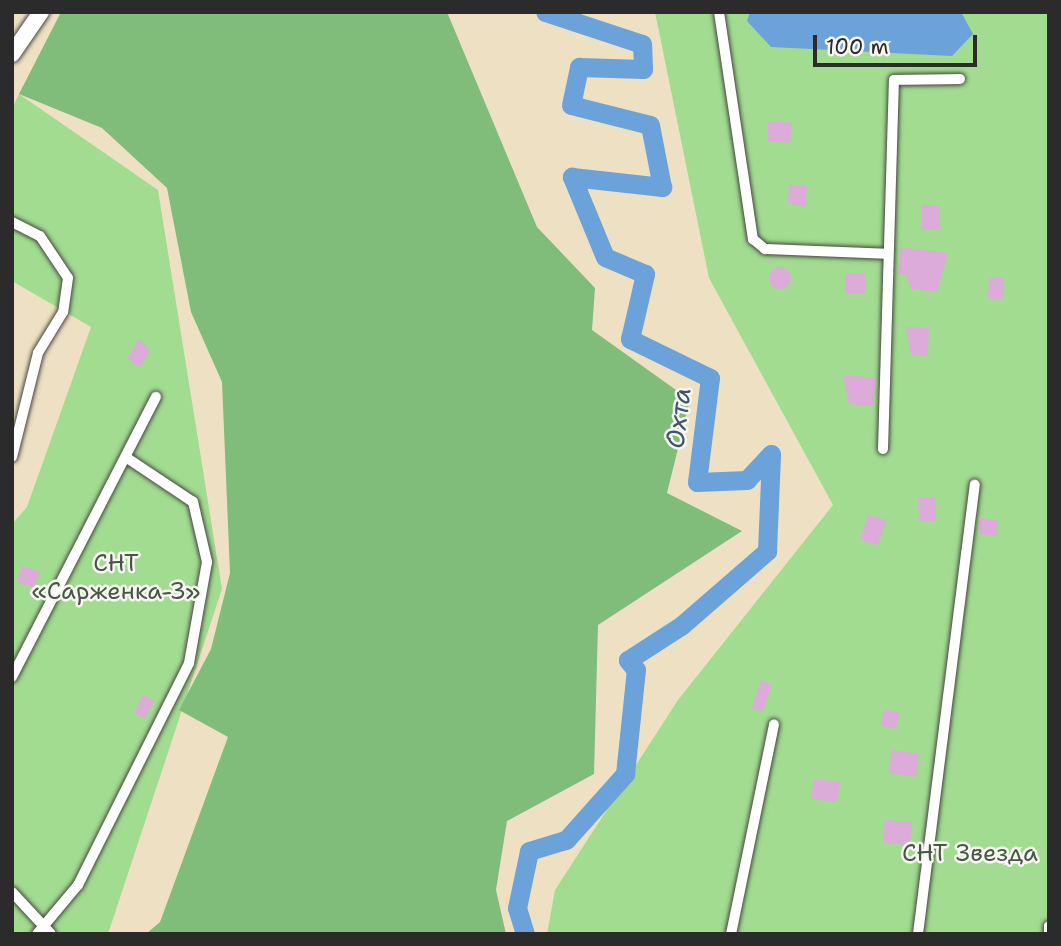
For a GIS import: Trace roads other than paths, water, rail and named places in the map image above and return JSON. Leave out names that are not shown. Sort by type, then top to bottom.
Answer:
[{"type":"main road","points":[[12,54],[41,12]]},
{"type":"street","points":[[719,12],[753,239],[765,249],[887,254]]},
{"type":"street","points":[[883,449],[894,80],[960,79]]},
{"type":"street","points":[[12,222],[40,236],[68,278],[64,312],[38,353],[12,457]]},
{"type":"street","points":[[12,677],[127,458],[156,397]]},
{"type":"street","points":[[12,892],[44,931],[78,885],[189,663],[207,562],[193,502],[127,458]]},
{"type":"street","points":[[918,934],[975,485]]},
{"type":"street","points":[[730,934],[774,724]]},
{"type":"street","points":[[1049,926],[1049,934]]},
{"type":"water","points":[[750,12],[961,12],[973,34],[952,56],[771,47],[747,21]]},
{"type":"waterway","name":"Охта","points":[[525,934],[517,908],[529,851],[566,840],[625,774],[636,670],[628,660],[682,625],[767,551],[771,454],[747,480],[697,482],[710,378],[630,339],[645,274],[605,257],[572,177],[662,187],[650,125],[571,105],[579,67],[643,69],[642,44],[545,12]]},
{"type":"park label","name":"СНТ «Сарженка-3»","points":[[116,578]]},
{"type":"park label","name":"СНТ Звезда","points":[[970,854]]}]
